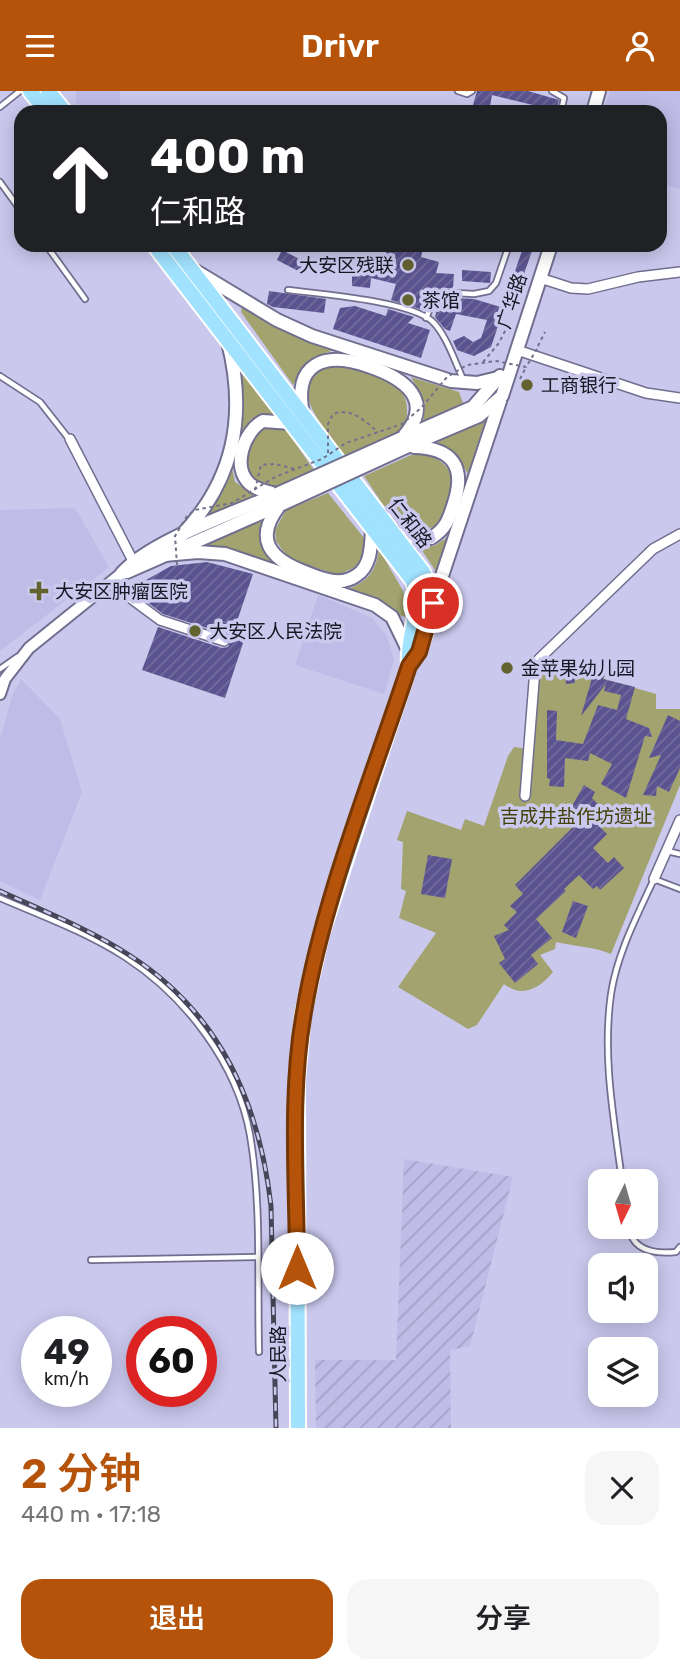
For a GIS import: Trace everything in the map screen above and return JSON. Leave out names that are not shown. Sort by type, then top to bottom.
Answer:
[{"type":"main road","points":[[30,91],[41,105]]},
{"type":"main road","points":[[48,91],[59,105]]},
{"type":"main road","name":"仁和路","points":[[160,252],[424,572],[433,603]]},
{"type":"main road","name":"仁和路","points":[[179,252],[372,530],[403,567],[418,596],[416,620],[408,650],[409,666]]},
{"type":"main road","name":"广华路","points":[[433,603],[549,252]]},
{"type":"main road","points":[[192,268],[277,320],[312,336],[438,379],[464,383],[498,378]]},
{"type":"main road","points":[[179,538],[212,499],[234,434],[237,407],[236,373],[226,335]]},
{"type":"main road","points":[[279,500],[250,484],[244,476],[244,442],[248,432],[263,421],[297,419],[300,386],[309,370],[332,358],[359,362],[395,375],[411,390],[415,398],[416,416],[404,443]]},
{"type":"main road","points":[[122,573],[404,443],[473,407],[509,369]]},
{"type":"main road","points":[[404,443],[479,416],[502,396]]},
{"type":"main road","points":[[386,524],[408,537],[431,538],[447,524],[460,484],[457,468],[442,451],[404,443]]},
{"type":"main road","points":[[122,573],[133,561],[179,538],[279,500]]},
{"type":"main road","points":[[279,500],[268,527],[272,555],[282,564],[330,581],[346,581],[359,575],[369,561],[372,530]]},
{"type":"main road","points":[[164,555],[198,552],[225,554],[375,605],[392,617],[408,650]]},
{"type":"main road","points":[[409,666],[419,652],[433,603]]},
{"type":"main road","name":"人民路","points":[[298,1428],[297,1081],[303,1014],[321,935],[409,666]]},
{"type":"street","points":[[540,278],[571,288],[587,289],[638,277],[680,272]]},
{"type":"street","points":[[517,350],[646,393],[680,398]]},
{"type":"street","points":[[70,439],[133,561]]},
{"type":"street","points":[[525,796],[535,669],[539,659],[653,549],[680,534]]},
{"type":"street","points":[[0,694],[5,679],[29,648],[122,573]]},
{"type":"street","points":[[110,583],[160,620],[224,641]]},
{"type":"street","points":[[654,879],[680,820]]},
{"type":"lane","points":[[0,107],[20,91]]},
{"type":"lane","points":[[458,91],[467,94],[472,91]]},
{"type":"lane","points":[[552,91],[564,98],[562,105]]},
{"type":"lane","points":[[0,182],[14,201]]},
{"type":"lane","points":[[51,252],[85,299]]},
{"type":"lane","points":[[426,318],[437,292],[483,293],[493,288],[506,252]]},
{"type":"lane","points":[[288,290],[381,302],[426,318],[435,325],[464,383]]},
{"type":"lane","points":[[0,376],[40,402],[70,439]]},
{"type":"lane","points":[[0,669],[29,648]]},
{"type":"lane","points":[[666,851],[680,854]]},
{"type":"lane","points":[[621,1169],[607,1059],[611,993],[624,947],[654,879],[680,889]]},
{"type":"lane","points":[[0,898],[124,956],[153,977],[206,1033],[235,1092],[250,1133],[255,1181],[259,1352]]},
{"type":"lane","points":[[634,1239],[642,1249],[658,1254],[676,1252],[680,1247]]},
{"type":"lane","points":[[91,1260],[257,1257]]},
{"type":"path","points":[[483,362],[499,343],[508,325]]},
{"type":"path","points":[[517,386],[545,332]]},
{"type":"path","points":[[177,565],[175,536],[187,516],[205,507],[232,503],[296,469],[328,456],[354,440],[379,433],[410,418],[452,373],[483,362],[526,367]]},
{"type":"path","points":[[328,456],[328,425],[333,414],[347,412],[356,415],[379,433]]},
{"type":"path","points":[[254,490],[261,465],[275,464],[296,469]]},
{"type":"shaded area","points":[[76,91],[120,91],[120,105],[79,105]]},
{"type":"shaded area","points":[[610,91],[680,91],[680,189],[667,185],[667,105],[606,105]]},
{"type":"shaded area","name":"大安区肿瘤医院","points":[[75,508],[109,567],[0,651],[0,510]]},
{"type":"shaded area","points":[[318,595],[372,618],[387,636],[394,660],[384,694],[295,665]]},
{"type":"shaded area","points":[[21,679],[60,719],[82,792],[40,900],[0,881],[0,740],[12,696]]},
{"type":"shaded area","points":[[404,1159],[513,1177],[470,1346],[450,1350],[451,1428],[316,1428],[315,1360],[396,1360]]},
{"type":"green space","points":[[242,306],[336,350],[315,358],[293,385],[241,312]]},
{"type":"green space","points":[[332,366],[369,371],[392,381],[406,399],[407,417],[402,430],[388,439],[345,456],[319,420],[308,394],[309,383],[316,373]]},
{"type":"green space","points":[[242,373],[274,414],[251,419],[241,432]]},
{"type":"green space","points":[[411,377],[459,392],[463,403],[423,422],[425,403]]},
{"type":"green space","points":[[485,421],[468,474],[457,455],[437,442]]},
{"type":"green space","points":[[267,426],[286,430],[314,470],[275,487],[255,483],[248,468],[247,451],[253,437]]},
{"type":"green space","points":[[422,454],[443,464],[452,481],[452,491],[440,523],[427,529],[415,530],[395,519],[364,476],[411,455]]},
{"type":"green space","points":[[232,468],[235,482],[255,495],[208,517]]},
{"type":"green space","points":[[328,493],[364,538],[363,553],[357,566],[338,575],[289,559],[276,541],[275,530],[286,510]]},
{"type":"green space","points":[[262,519],[261,545],[272,564],[203,544]]},
{"type":"green space","points":[[448,537],[437,573],[419,546],[434,546]]},
{"type":"green space","points":[[379,549],[403,591],[407,613],[404,617],[343,590],[369,576]]},
{"type":"green space","name":"吉成井盐作坊遗址","points":[[558,662],[576,667],[591,677],[594,671],[605,674],[604,679],[656,694],[656,709],[680,709],[680,785],[611,954],[598,949],[556,942],[555,949],[540,955],[553,972],[548,978],[536,987],[524,991],[504,984],[477,1025],[468,1029],[398,987],[436,933],[399,918],[406,891],[401,889],[403,842],[397,840],[407,811],[461,830],[465,819],[484,826],[508,756],[514,747],[528,749],[531,745],[541,668],[553,671]]},
{"type":"building","points":[[477,91],[528,91],[559,100],[558,105],[533,105],[492,95],[490,105],[473,105]]},
{"type":"building","points":[[281,252],[286,252],[309,264],[304,274],[277,260]]},
{"type":"building","points":[[386,252],[422,252],[421,257],[439,262],[436,273],[454,274],[453,288],[434,288],[425,307],[420,309],[391,300],[396,284],[371,278],[370,288],[352,286],[352,269],[347,276],[322,273],[326,256],[356,260],[355,264],[365,265],[365,269],[381,270]]},
{"type":"building","points":[[522,252],[532,252],[515,300],[506,297]]},
{"type":"building","points":[[462,270],[491,272],[490,283],[462,281]]},
{"type":"building","points":[[269,291],[326,299],[324,313],[273,307],[267,304]]},
{"type":"building","points":[[440,297],[474,299],[504,308],[491,347],[474,356],[457,350],[453,341],[464,336],[473,342],[481,338],[487,320],[456,314],[450,331],[445,329],[435,317]]},
{"type":"building","points":[[355,306],[386,316],[388,309],[414,317],[408,323],[430,330],[421,358],[333,329],[340,308]]},
{"type":"building","name":"大安区人民法院","points":[[207,562],[253,574],[232,636],[244,640],[225,698],[142,670],[158,627],[222,648],[228,647],[231,640],[226,634],[163,614],[130,589],[171,566]]},
{"type":"building","points":[[574,671],[575,683],[566,684],[565,672]]},
{"type":"building","points":[[594,671],[605,674],[603,679],[635,687],[626,719],[649,728],[652,737],[645,736],[626,798],[601,784],[612,764],[590,753],[588,761],[565,758],[564,787],[549,786],[547,710],[557,711],[556,740],[583,744],[598,705],[617,710],[621,695],[604,691],[606,684],[581,716]]},
{"type":"building","points":[[668,715],[680,721],[680,768],[669,792],[657,786],[656,796],[643,795],[661,755],[649,758]]},
{"type":"building","points":[[584,785],[595,792],[592,798],[609,816],[599,826],[607,834],[593,848],[608,863],[614,857],[624,868],[600,890],[597,886],[593,889],[579,875],[564,889],[566,891],[536,919],[552,938],[531,955],[538,964],[515,983],[499,963],[505,959],[494,936],[509,930],[504,925],[517,912],[510,906],[523,894],[515,885],[578,822],[567,815]]},
{"type":"building","points":[[428,855],[452,859],[445,898],[421,894]]},
{"type":"building","points":[[573,901],[588,906],[576,938],[562,932]]},
{"type":"railway","points":[[0,891],[98,937],[161,978],[188,1004],[211,1032],[230,1063],[257,1131],[271,1206],[276,1428]]},
{"type":"place","name":"大安区残联","points":[[408,265]]},
{"type":"place","name":"茶馆","points":[[408,300]]},
{"type":"place","name":"工商银行","points":[[527,385]]},
{"type":"place","name":"大安区肿瘤医院","points":[[39,591]]},
{"type":"place","name":"大安区人民法院","points":[[195,631]]},
{"type":"place","name":"金苹果幼儿园","points":[[507,668]]},
{"type":"route","points":[[297,1268],[297,1081],[303,1014],[321,935],[409,666],[419,652],[433,603]]}]
